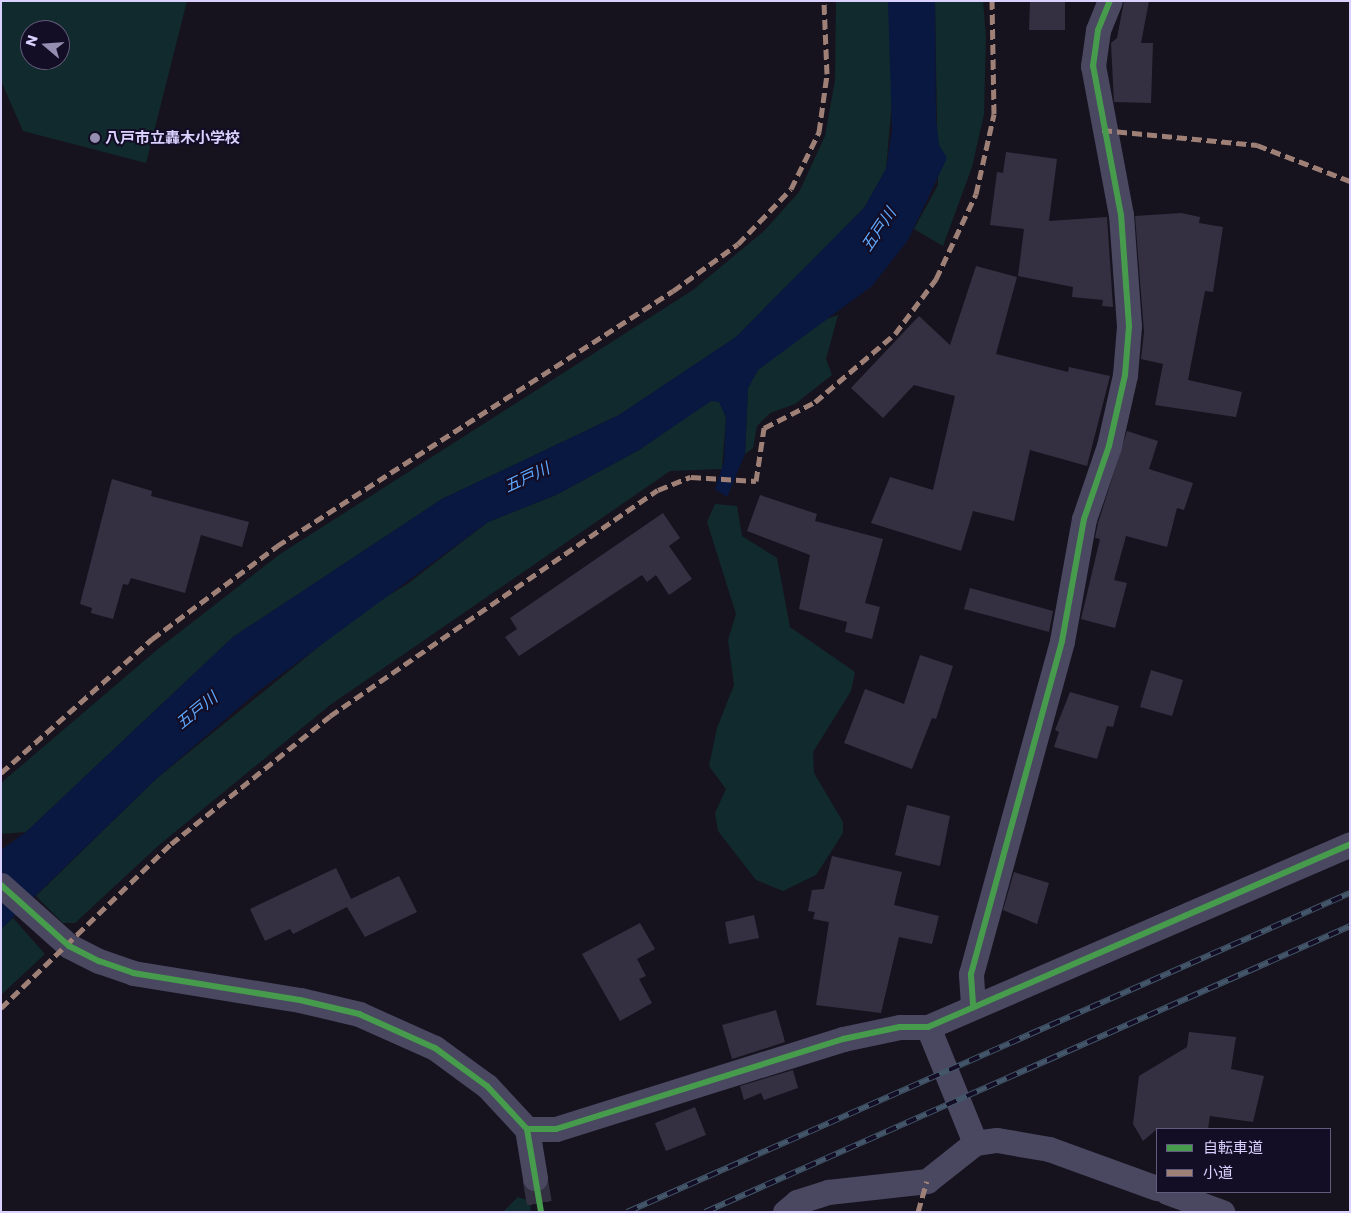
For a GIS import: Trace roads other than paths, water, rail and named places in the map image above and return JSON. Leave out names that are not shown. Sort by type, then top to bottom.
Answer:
[{"type":"street","points":[[973,1004],[971,974],[1062,641],[1084,519],[1109,446],[1125,375],[1129,326],[1121,215],[1093,66],[1098,30],[1110,1]]},
{"type":"street","points":[[527,1129],[556,1129],[843,1039],[900,1027],[928,1027],[973,1004],[1350,844]]},
{"type":"street","points":[[1,885],[51,931],[99,961],[133,973],[300,1000],[359,1014],[407,1034],[487,1086],[527,1129],[535,1178]]},
{"type":"street","points":[[928,1027],[975,1143]]},
{"type":"street","points":[[785,1212],[797,1202],[828,1192],[927,1181],[975,1143],[996,1140],[1049,1149],[1156,1188]]},
{"type":"street","points":[[1170,1193],[1222,1212]]},
{"type":"water","name":"五戸川","points":[[888,1],[935,1],[936,119],[939,145],[947,158],[908,240],[872,286],[758,370],[748,388],[745,454],[727,497],[715,489],[724,462],[726,417],[719,402],[711,401],[639,450],[556,495],[488,522],[256,693],[156,779],[1,929],[1,850],[26,832],[233,637],[442,499],[619,415],[736,337],[864,208],[886,169],[892,130]]},
{"type":"tunnel","points":[[535,1178],[541,1212]]},
{"type":"railway","points":[[627,1212],[1350,893]]},
{"type":"railway","points":[[705,1212],[1350,926]]},
{"type":"place","name":"八戸市立轟木小学校","points":[[95,138]]}]
